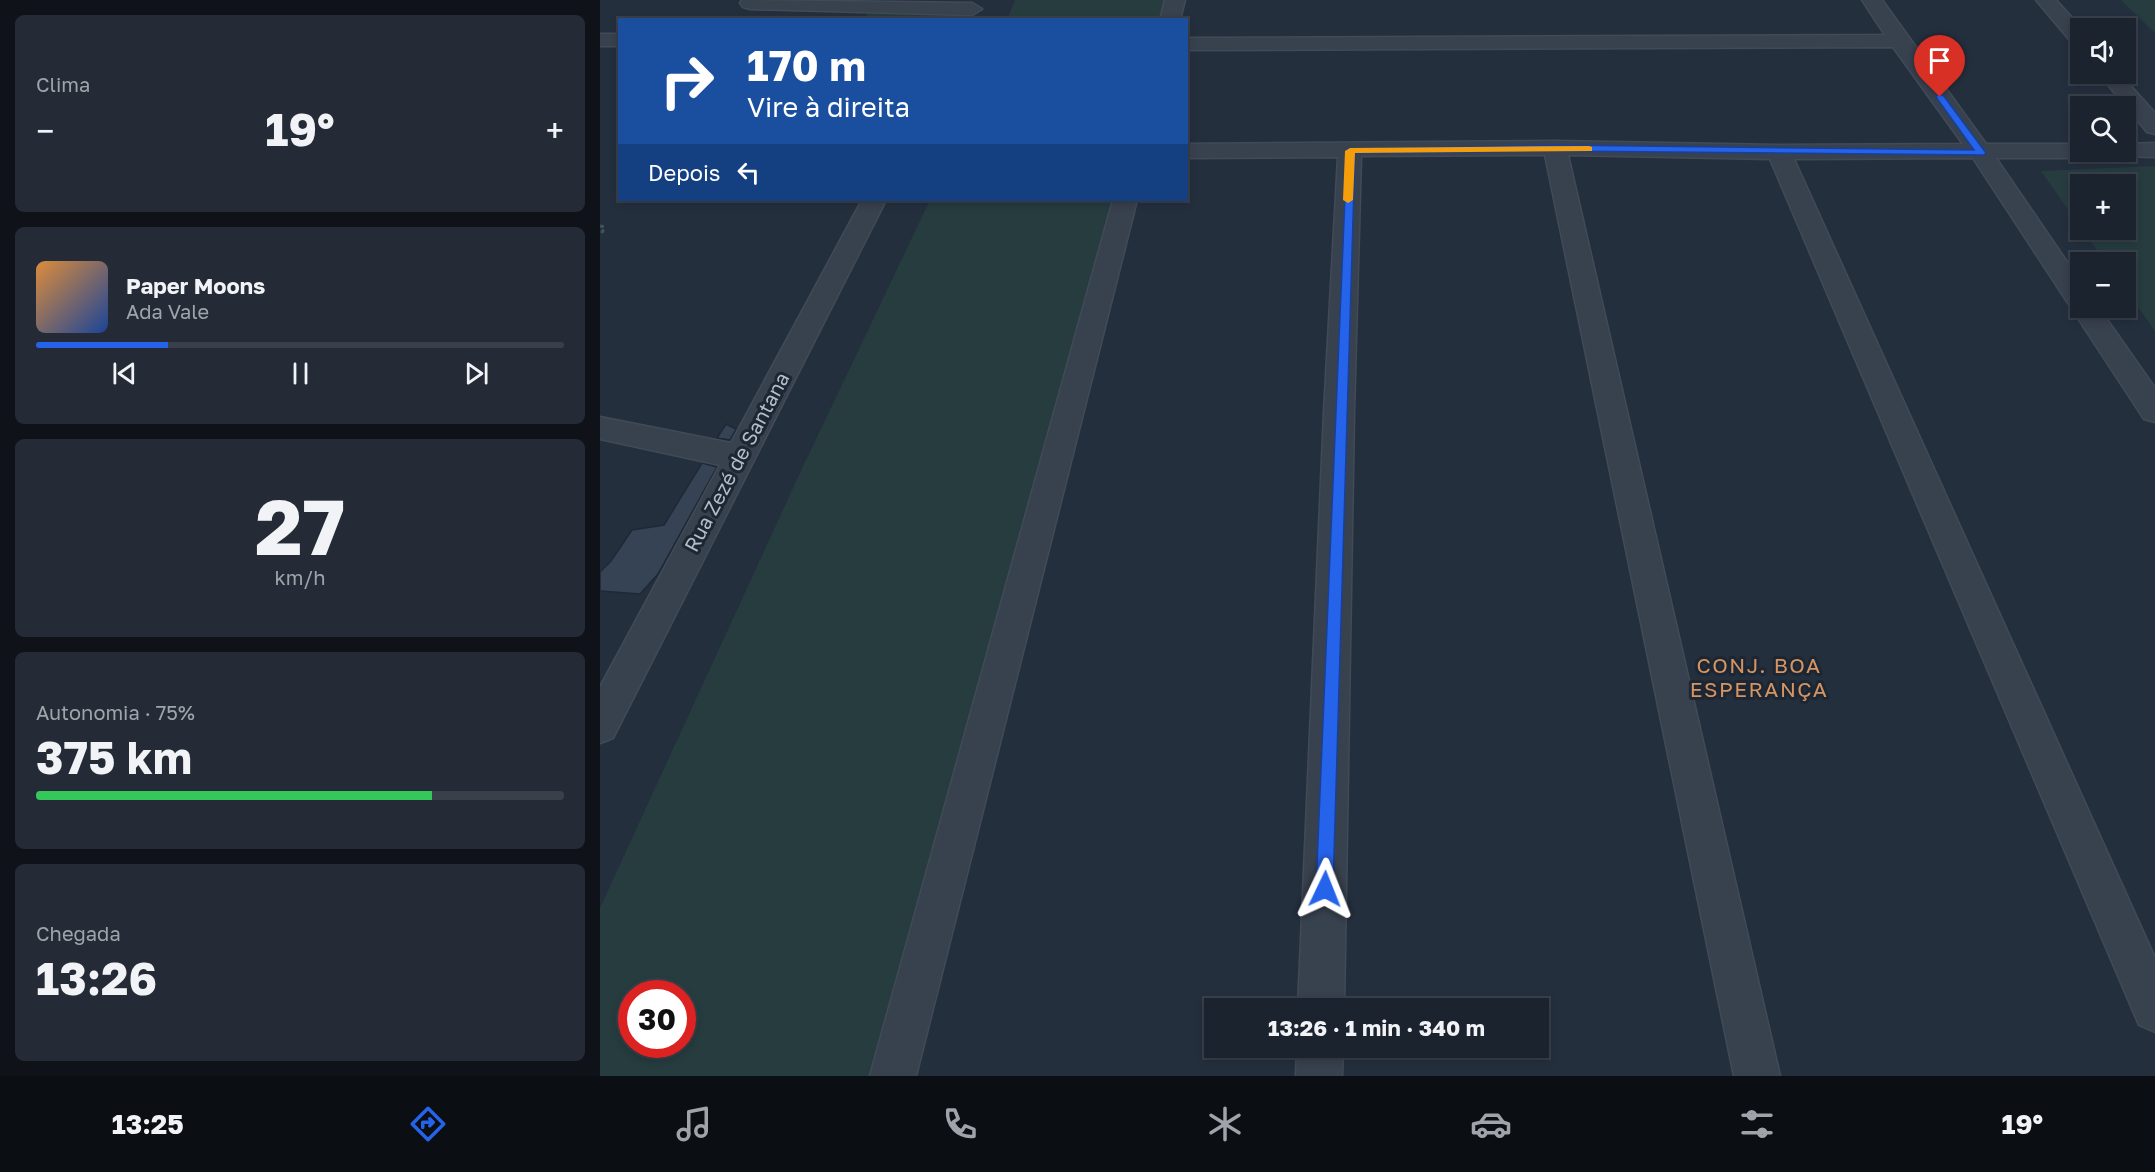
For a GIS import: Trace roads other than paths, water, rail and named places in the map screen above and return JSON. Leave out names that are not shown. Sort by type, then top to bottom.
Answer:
[{"type":"street","points":[[1170,18],[1175,0]]},
{"type":"street","points":[[1872,0],[1981,153],[2070,286]]},
{"type":"street","points":[[2046,0],[2070,28]]},
{"type":"street","points":[[747,6],[971,10]]},
{"type":"street","points":[[600,40],[618,40]]},
{"type":"street","points":[[1188,44],[1899,41]]},
{"type":"street","points":[[2118,84],[2155,127]]},
{"type":"street","points":[[1188,151],[1555,148],[1779,153],[2070,151]]},
{"type":"street","points":[[1555,148],[1757,1076]]},
{"type":"street","points":[[2136,151],[2155,150]]},
{"type":"street","points":[[1321,998],[1339,412],[1350,151]]},
{"type":"street","points":[[1779,153],[2155,1009]]},
{"type":"street","name":"Rua Zezé de Santana","points":[[600,725],[873,201]]},
{"type":"street","points":[[893,1076],[1125,201]]},
{"type":"street","points":[[2092,318],[2155,411]]},
{"type":"street","points":[[600,428],[740,457]]},
{"type":"street","points":[[1319,1076],[1320,1058]]},
{"type":"district","name":"CONJ. BOA ESPERANÇA","points":[[1759,678]]}]
